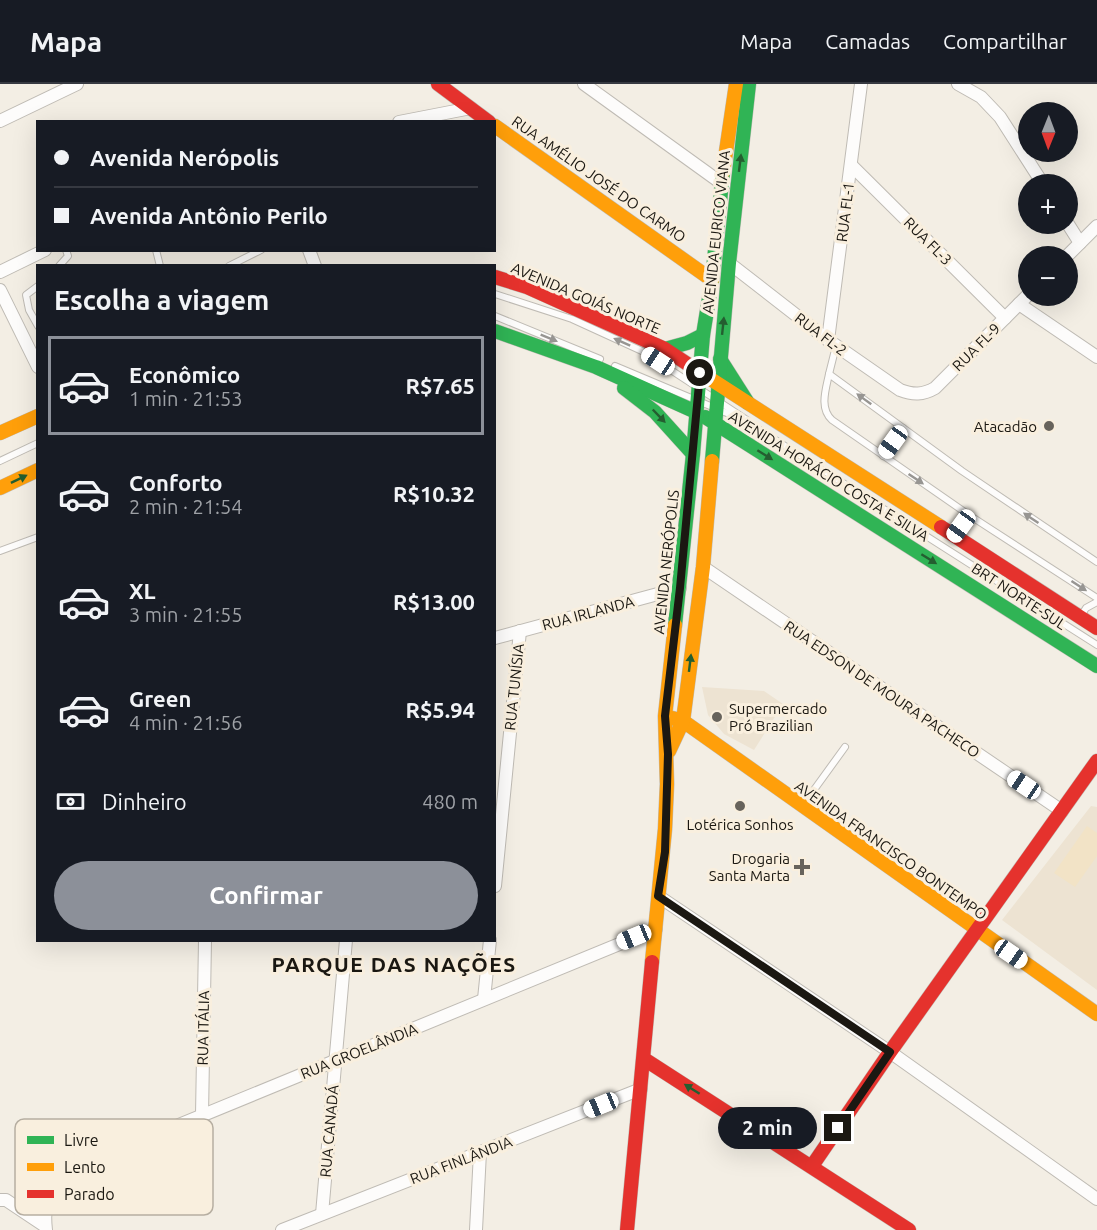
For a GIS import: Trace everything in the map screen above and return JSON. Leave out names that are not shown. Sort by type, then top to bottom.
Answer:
[{"type":"main road","name":"RUA AMÉLIO JOSÉ DO CARMO","points":[[438,84],[486,120]]},
{"type":"main road","name":"AVENIDA EURICO VIANA","points":[[700,373],[721,183],[736,84]]},
{"type":"main road","name":"AVENIDA EURICO VIANA","points":[[719,384],[729,263],[749,84]]},
{"type":"main road","name":"RUA AMÉLIO JOSÉ DO CARMO","points":[[496,127],[712,280]]},
{"type":"main road","name":"AVENIDA GOIÁS NORTE","points":[[496,277],[526,287],[665,349]]},
{"type":"main road","points":[[496,331],[596,368],[656,412],[693,454]]},
{"type":"main road","points":[[665,349],[703,335]]},
{"type":"main road","name":"AVENIDA HORÁCIO COSTA E SILVA","points":[[665,349],[1097,628]]},
{"type":"main road","points":[[720,359],[748,403]]},
{"type":"main road","name":"AVENIDA HORÁCIO COSTA E SILVA","points":[[596,368],[697,407],[716,411],[1097,666]]},
{"type":"main road","name":"AVENIDA NERÓPOLIS","points":[[627,1230],[658,896],[665,852],[668,754],[665,716],[680,588],[700,373]]},
{"type":"main road","name":"AVENIDA NERÓPOLIS","points":[[668,754],[682,722],[703,567],[719,384]]},
{"type":"main road","points":[[0,433],[36,417]]},
{"type":"main road","points":[[0,488],[36,471]]},
{"type":"main road","name":"AVENIDA FRANCISCO BONTEMPO","points":[[665,716],[682,722],[1097,1014]]},
{"type":"main road","points":[[812,1166],[890,1052],[1097,761]]},
{"type":"main road","points":[[644,1059],[909,1230]]},
{"type":"street","points":[[0,121],[77,84]]},
{"type":"street","points":[[584,84],[736,195]]},
{"type":"street","name":"RUA FL-1","points":[[832,344],[861,84]]},
{"type":"street","points":[[958,84],[981,97],[1000,117],[1037,174]]},
{"type":"street","points":[[409,120],[471,108]]},
{"type":"street","name":"RUA FL-3","points":[[851,165],[1005,318]]},
{"type":"street","points":[[1077,246],[1097,226]]},
{"type":"street","points":[[1074,234],[1080,243]]},
{"type":"street","points":[[0,272],[41,252]]},
{"type":"street","name":"RUA FL-2","points":[[729,263],[832,344],[900,390],[919,394]]},
{"type":"street","points":[[0,290],[36,363]]},
{"type":"street","name":"RUA FL-9","points":[[919,394],[928,393],[935,388],[1018,305]]},
{"type":"street","points":[[1022,306],[1097,357]]},
{"type":"street","name":"RUA EDSON DE MOURA PACHECO","points":[[703,567],[1062,811]]},
{"type":"street","name":"RUA IRLANDA","points":[[496,638],[680,588]]},
{"type":"street","name":"RUA TUNÍSIA","points":[[496,876],[520,632]]},
{"type":"street","points":[[658,896],[890,1052],[1097,1199]]},
{"type":"street","name":"RUA GROELÂNDIA","points":[[192,1119],[656,928]]},
{"type":"street","name":"RUA ITÁLIA","points":[[202,1115],[205,942]]},
{"type":"street","name":"RUA CANADÁ","points":[[322,1214],[346,942]]},
{"type":"street","points":[[484,999],[490,942]]},
{"type":"street","name":"RUA FINLÂNDIA","points":[[282,1230],[641,1089]]},
{"type":"street","points":[[476,1230],[480,1152]]},
{"type":"street","points":[[0,1200],[6,1200],[15,1206]]},
{"type":"street","points":[[27,1215],[46,1228]]},
{"type":"lane","points":[[233,264],[257,252]]},
{"type":"lane","points":[[36,288],[26,295],[29,310],[36,322]]},
{"type":"lane","name":"BRT NORTE-SUL","points":[[496,294],[572,320],[642,351],[699,387],[716,411],[759,430],[1097,645]]},
{"type":"lane","points":[[496,316],[697,407]]},
{"type":"lane","points":[[832,344],[825,397],[827,415],[969,515],[1097,600],[1086,608],[1081,617]]},
{"type":"lane","points":[[829,374],[962,471],[1097,562]]},
{"type":"lane","points":[[883,456],[903,428]]},
{"type":"lane","points":[[0,461],[36,444]]},
{"type":"lane","points":[[953,536],[969,515]]},
{"type":"lane","points":[[0,551],[36,538]]},
{"type":"lane","points":[[802,806],[845,747]]},
{"type":"shaded area","points":[[702,687],[764,691],[783,704],[754,750],[724,734],[708,715]]},
{"type":"shaded area","points":[[1091,806],[1097,807],[1097,990],[1002,920]]},
{"type":"shaded area","points":[[1087,826],[1097,833],[1097,856],[1075,887],[1054,873]]},
{"type":"traffic: fast","points":[[712,461],[729,263],[749,84]]},
{"type":"traffic: fast","points":[[675,625],[703,335],[712,280],[723,172]]},
{"type":"traffic: fast","points":[[496,331],[596,367],[696,412]]},
{"type":"traffic: fast","points":[[665,349],[687,343],[703,335]]},
{"type":"traffic: fast","points":[[720,359],[748,403]]},
{"type":"traffic: fast","points":[[624,388],[655,412],[693,454]]},
{"type":"traffic: fast","points":[[705,417],[1097,666]]},
{"type":"traffic: slow","points":[[723,172],[736,84]]},
{"type":"traffic: slow","points":[[496,127],[712,280]]},
{"type":"traffic: slow","points":[[709,378],[941,527]]},
{"type":"traffic: slow","points":[[0,433],[36,417]]},
{"type":"traffic: slow","points":[[669,751],[683,721],[703,567],[712,461]]},
{"type":"traffic: slow","points":[[0,488],[36,471]]},
{"type":"traffic: slow","points":[[652,962],[665,829],[667,784],[665,716],[675,625]]},
{"type":"traffic: slow","points":[[672,718],[683,721],[1097,1014]]},
{"type":"traffic: jam","points":[[438,84],[486,120]]},
{"type":"traffic: jam","points":[[496,277],[527,287],[665,349],[701,373]]},
{"type":"traffic: jam","points":[[941,527],[1097,628]]},
{"type":"traffic: jam","points":[[812,1166],[890,1052],[1097,761]]},
{"type":"traffic: jam","points":[[627,1230],[652,962]]},
{"type":"traffic: jam","points":[[644,1059],[909,1230]]},
{"type":"place","name":"Atacadão","points":[[1049,426]]},
{"type":"place","name":"Supermercado Pró Brazilian","points":[[717,717]]},
{"type":"place","name":"Lotérica Sonhos","points":[[740,806]]},
{"type":"place","name":"Drogaria Santa Marta","points":[[802,867]]},
{"type":"district","name":"PARQUE DAS NAÇÕES","points":[[394,964]]},
{"type":"route","points":[[700,373],[680,588],[665,716],[668,754],[665,852],[658,896],[890,1052],[838,1128]]}]
